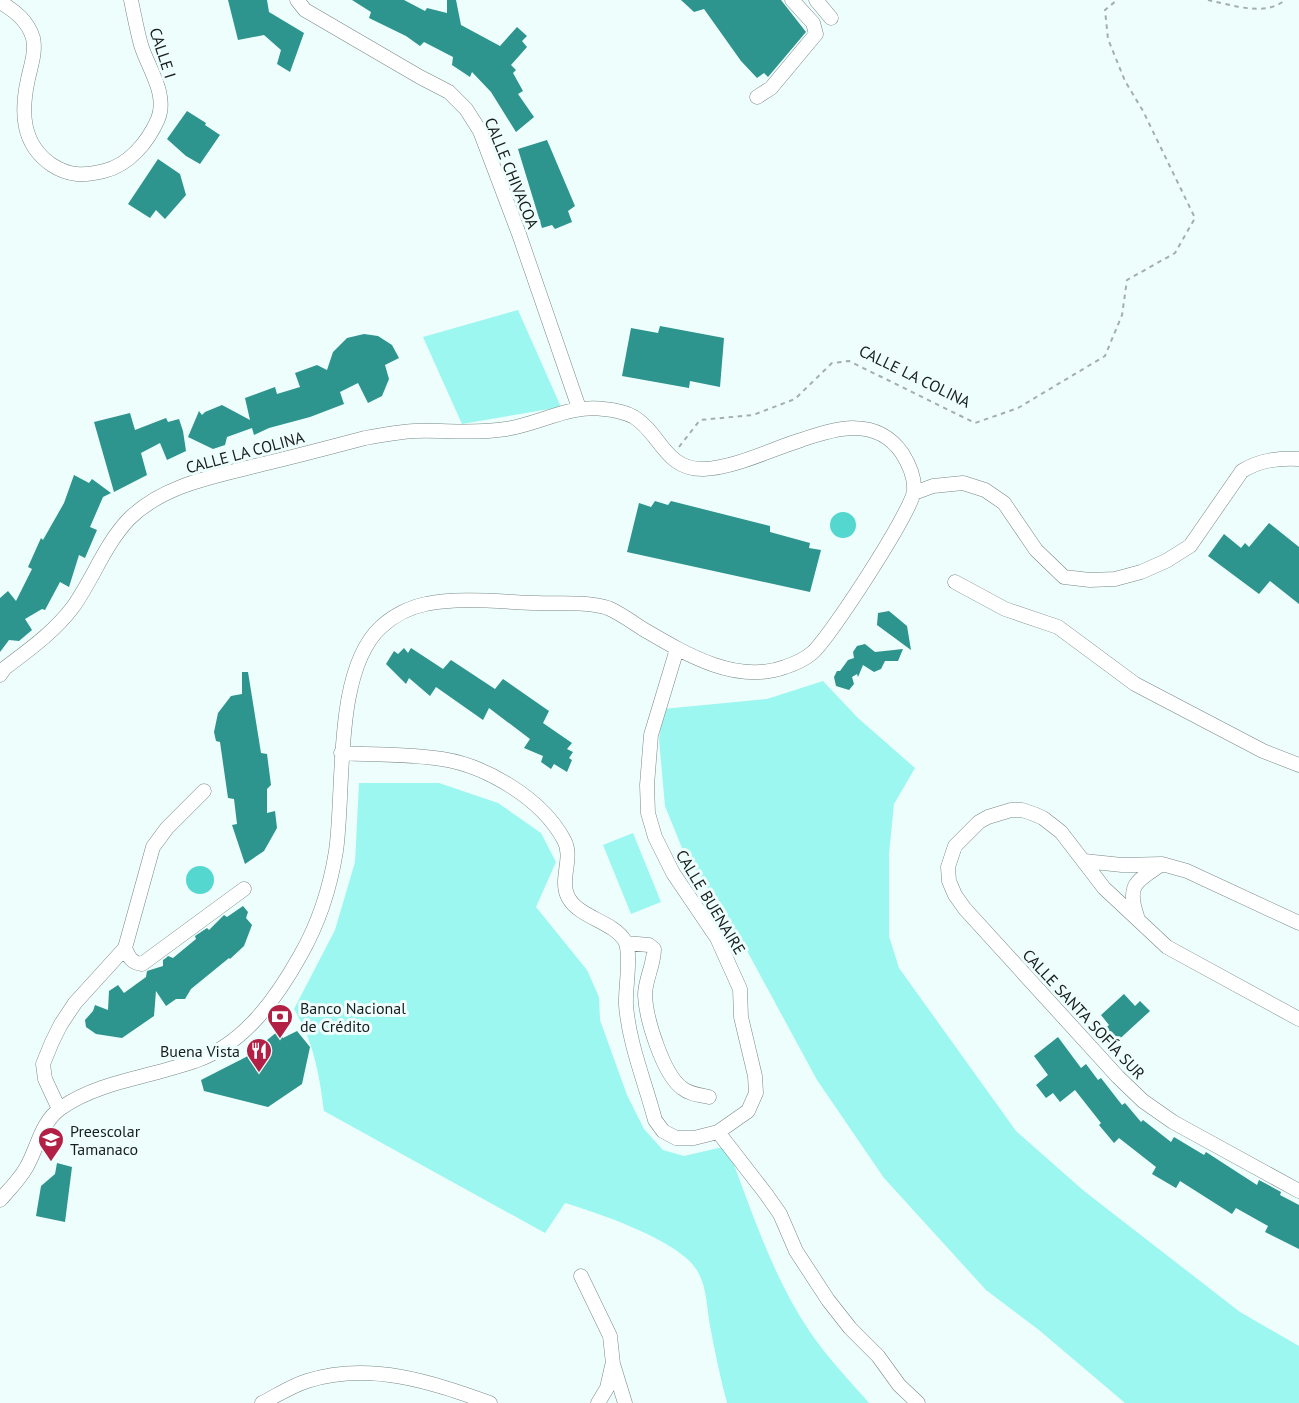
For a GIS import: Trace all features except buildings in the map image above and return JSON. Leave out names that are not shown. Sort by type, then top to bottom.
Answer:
[{"type":"street","name":"CALLE I","points":[[0,2],[14,10],[26,23],[33,38],[34,54],[23,106],[24,127],[33,145],[45,160],[60,170],[76,176],[119,166],[143,143],[160,113],[156,79],[141,46],[131,0]]},
{"type":"street","name":"CALLE CHIVACOA","points":[[297,0],[305,10],[449,92],[466,109],[480,131],[519,234],[579,408]]},
{"type":"street","points":[[757,98],[771,88],[816,34],[813,23],[792,0]]},
{"type":"street","points":[[816,0],[831,18]]},
{"type":"street","name":"CALLE LA COLINA","points":[[0,675],[5,668],[56,628],[73,607],[111,542],[129,518],[151,502],[190,482],[392,433],[506,429],[579,408],[618,411],[634,417],[657,440],[670,458]]},
{"type":"street","points":[[0,1200],[28,1165],[46,1121],[59,1109],[110,1086],[207,1057],[231,1042],[253,1022],[298,959],[316,926],[329,890],[336,849],[341,753],[350,689],[367,643],[382,626],[400,613],[424,604],[494,602],[576,604],[607,608],[677,649],[706,662],[738,671],[759,672],[788,666],[810,656],[837,623],[898,526],[915,493],[910,466],[895,444],[873,430],[836,428],[730,464],[703,469],[685,466],[670,458]]},
{"type":"street","points":[[915,493],[933,486],[963,483],[985,490],[1004,503],[1036,550],[1064,577],[1090,580],[1115,579],[1142,572],[1190,546],[1242,471],[1268,460],[1299,459]]},
{"type":"street","points":[[955,582],[1005,609],[1058,627],[1135,684],[1263,750],[1299,765]]},
{"type":"street","name":"CALLE BUENAIRE","points":[[626,943],[627,1023],[655,1120],[663,1131],[676,1138],[694,1138],[718,1132],[748,1111],[756,1093],[755,1076],[741,1017],[740,989],[717,938],[673,873],[655,837],[648,813],[646,786],[651,735],[677,649]]},
{"type":"street","points":[[341,753],[443,759],[484,772],[518,790],[546,814],[565,841],[568,862],[564,882],[568,898],[583,911],[617,931],[626,943],[650,945],[654,949],[645,994],[650,1027],[677,1084],[685,1090],[709,1097]]},
{"type":"street","points":[[59,1109],[45,1079],[43,1064],[61,1024],[75,1003],[125,948],[153,847],[167,828],[204,791]]},
{"type":"street","name":"CALLE SANTA SOFÍA SUR","points":[[1299,1019],[1167,947],[1104,888],[1061,832],[1043,818],[1022,810],[1000,812],[979,822],[955,846],[948,867],[949,881],[955,895],[1106,1066],[1143,1101],[1173,1122],[1299,1191]]},
{"type":"street","points":[[1084,861],[1122,866],[1162,864],[1187,870],[1299,923]]},
{"type":"street","points":[[1140,923],[1131,899],[1134,888],[1141,879],[1162,864]]},
{"type":"street","points":[[125,948],[130,960],[142,964],[244,890]]},
{"type":"street","points":[[718,1132],[780,1214],[796,1251],[828,1300],[850,1328],[878,1356],[918,1403]]},
{"type":"street","points":[[581,1275],[609,1336],[613,1364],[625,1403]]},
{"type":"street","points":[[598,1403],[607,1388],[613,1364]]},
{"type":"street","points":[[262,1403],[305,1381],[335,1373],[368,1372],[422,1380],[490,1403]]},
{"type":"path","name":"CALLE LA COLINA","points":[[670,458],[700,420],[753,415],[795,399],[832,363],[849,361],[975,423],[1018,408],[1106,356],[1122,315],[1127,280],[1175,253],[1195,218],[1143,111],[1125,81],[1108,39],[1105,10],[1118,0]]},
{"type":"path","points":[[1208,0],[1249,9],[1278,6],[1285,0]]},
{"type":"shaded area","points":[[518,310],[561,407],[462,424],[423,337]]},
{"type":"shaded area","points":[[843,512],[852,516],[856,525],[852,534],[843,538],[834,534],[830,525],[834,516]]},
{"type":"shaded area","points":[[823,681],[858,718],[915,768],[894,804],[889,854],[889,936],[899,968],[1016,1131],[1084,1191],[1240,1312],[1299,1346],[1299,1403],[1125,1403],[1039,1330],[986,1290],[884,1178],[817,1080],[746,949],[682,848],[665,806],[659,740],[663,709],[767,699]]},
{"type":"shaded area","points":[[359,783],[439,783],[498,803],[541,833],[556,862],[536,907],[587,970],[599,997],[600,1020],[627,1095],[644,1129],[663,1150],[684,1156],[727,1146],[763,1242],[784,1288],[810,1332],[869,1403],[727,1403],[703,1285],[698,1272],[675,1250],[638,1230],[565,1203],[545,1233],[324,1111],[315,1058],[294,1009],[335,930],[355,862]]},
{"type":"shaded area","points":[[633,833],[661,902],[631,914],[603,845]]},
{"type":"shaded area","points":[[200,866],[210,870],[214,880],[210,890],[200,894],[190,890],[186,880],[190,870]]},
{"type":"place","name":"Banco Nacional de Crédito","points":[[280,1040]]},
{"type":"place","name":"Buena Vista","points":[[259,1074]]},
{"type":"place","name":"Preescolar Tamanaco","points":[[51,1163]]}]
